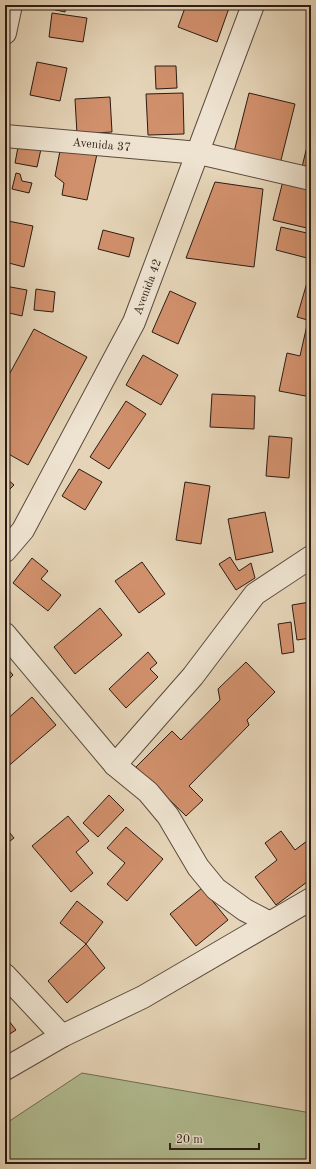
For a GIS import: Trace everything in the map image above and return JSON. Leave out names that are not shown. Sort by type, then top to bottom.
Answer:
[{"type":"street","points":[[5,33],[10,5]]},
{"type":"street","name":"Avenida 42","points":[[5,552],[23,530],[134,322],[199,153],[253,5]]},
{"type":"street","name":"Avenida 37","points":[[5,136],[199,153],[311,179]]},
{"type":"street","points":[[115,765],[193,676],[255,594],[311,558]]},
{"type":"street","points":[[5,634],[115,765],[148,792],[168,816],[198,867],[216,888],[245,910],[270,924]]},
{"type":"street","points":[[5,1069],[62,1036],[143,997],[311,899]]},
{"type":"street","points":[[5,975],[62,1036]]},
{"type":"green space","points":[[82,1073],[311,1113],[311,1164],[5,1164],[5,1124]]},
{"type":"building","points":[[44,5],[66,5],[65,12],[43,7]]},
{"type":"building","points":[[186,5],[220,5],[229,8],[217,42],[178,27]]},
{"type":"building","points":[[52,13],[87,18],[83,42],[49,37]]},
{"type":"building","points":[[37,62],[67,68],[60,101],[30,95]]},
{"type":"building","points":[[155,66],[176,66],[177,88],[156,89]]},
{"type":"building","points":[[183,93],[184,134],[148,135],[146,94]]},
{"type":"building","points":[[249,93],[295,104],[280,164],[234,152]]},
{"type":"building","points":[[110,97],[112,132],[77,134],[75,99]]},
{"type":"building","points":[[311,134],[311,169],[302,167]]},
{"type":"building","points":[[61,146],[97,154],[87,200],[62,195],[64,183],[55,176]]},
{"type":"building","points":[[18,147],[41,149],[37,167],[15,163]]},
{"type":"building","points":[[16,173],[20,174],[22,181],[32,183],[29,193],[12,189]]},
{"type":"building","points":[[283,181],[311,188],[311,229],[273,220]]},
{"type":"building","points":[[215,182],[263,189],[254,267],[186,258]]},
{"type":"building","points":[[8,221],[33,226],[24,267],[5,262],[5,234]]},
{"type":"building","points":[[281,227],[311,234],[311,259],[276,250]]},
{"type":"building","points":[[103,230],[134,238],[129,257],[98,249]]},
{"type":"building","points":[[308,279],[311,280],[311,321],[297,317]]},
{"type":"building","points":[[5,286],[27,290],[22,316],[5,312]]},
{"type":"building","points":[[36,289],[55,292],[53,312],[34,310]]},
{"type":"building","points":[[170,291],[196,303],[178,344],[152,332]]},
{"type":"building","points":[[307,325],[311,326],[311,397],[279,391],[287,353],[300,356]]},
{"type":"building","points":[[34,329],[87,357],[28,465],[5,452],[5,382]]},
{"type":"building","points":[[143,355],[178,375],[161,405],[126,385]]},
{"type":"building","points":[[212,394],[255,396],[254,429],[210,427]]},
{"type":"building","points":[[126,401],[146,414],[109,469],[90,457]]},
{"type":"building","points":[[269,436],[292,438],[289,478],[266,476]]},
{"type":"building","points":[[79,469],[102,482],[85,510],[62,496]]},
{"type":"building","points":[[5,477],[14,485],[5,494]]},
{"type":"building","points":[[185,482],[210,486],[201,544],[176,540]]},
{"type":"building","points":[[265,512],[273,552],[236,560],[228,519]]},
{"type":"building","points":[[230,557],[239,571],[251,563],[255,578],[236,590],[219,564]]},
{"type":"building","points":[[32,558],[48,571],[41,579],[61,595],[48,611],[13,583]]},
{"type":"building","points":[[142,562],[165,594],[139,613],[115,581]]},
{"type":"building","points":[[310,602],[311,638],[297,640],[292,605]]},
{"type":"building","points":[[100,608],[122,635],[75,674],[54,647]]},
{"type":"building","points":[[291,622],[294,652],[282,654],[278,624]]},
{"type":"building","points":[[148,652],[157,663],[150,669],[158,677],[126,708],[109,689]]},
{"type":"building","points":[[246,662],[275,692],[247,720],[249,725],[189,786],[203,800],[186,816],[136,767],[172,731],[181,740],[220,700],[218,689]]},
{"type":"building","points":[[5,666],[13,675],[5,683]]},
{"type":"building","points":[[32,697],[56,725],[5,769],[5,721]]},
{"type":"building","points":[[109,795],[124,810],[98,837],[83,823]]},
{"type":"building","points":[[68,816],[89,841],[76,852],[93,873],[71,892],[32,846]]},
{"type":"building","points":[[5,827],[14,838],[5,845]]},
{"type":"building","points":[[126,827],[163,859],[127,901],[107,884],[125,863],[107,848]]},
{"type":"building","points":[[281,831],[295,850],[311,838],[311,879],[276,905],[255,877],[277,860],[265,843]]},
{"type":"building","points":[[202,888],[228,920],[196,946],[170,914]]},
{"type":"building","points":[[77,901],[103,922],[86,944],[60,923]]},
{"type":"building","points":[[86,944],[105,968],[67,1003],[48,981]]},
{"type":"building","points":[[5,1016],[16,1030],[5,1037]]}]
